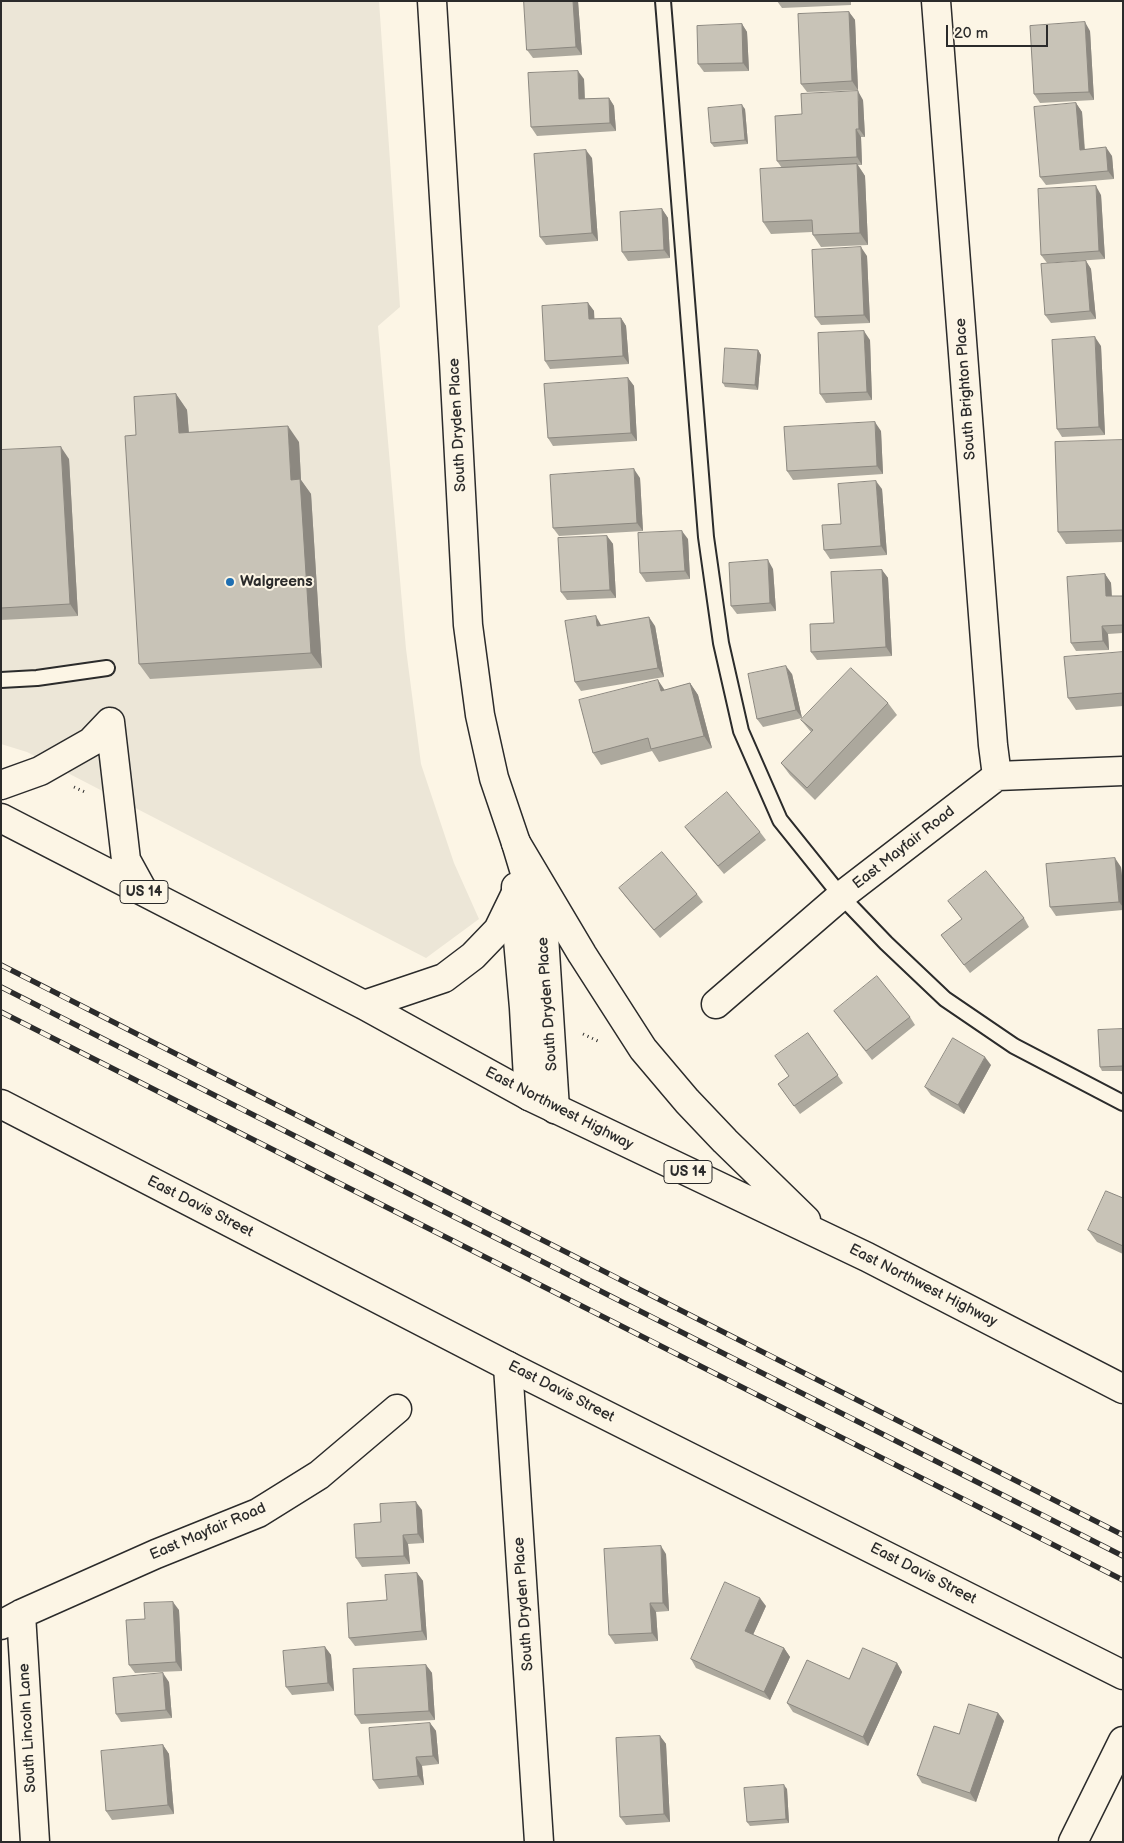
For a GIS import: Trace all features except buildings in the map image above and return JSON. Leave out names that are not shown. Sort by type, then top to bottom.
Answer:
[{"type":"street","name":"South Dryden Place","points":[[432,1],[468,625],[480,715],[491,764],[544,936],[555,1109]]},
{"type":"street","name":"South Brighton Place","points":[[936,1],[993,745],[997,776]]},
{"type":"street","points":[[1,785],[40,771],[91,742],[110,722],[126,860],[143,891]]},
{"type":"street","points":[[997,776],[1123,771]]},
{"type":"street","name":"East Mayfair Road","points":[[716,1004],[841,896],[997,776]]},
{"type":"street","name":"East Northwest Highway","points":[[1,818],[364,1005],[529,1096],[867,1257],[1123,1389]]},
{"type":"street","name":"South Dryden Place","points":[[516,843],[516,917],[529,1096]]},
{"type":"street","points":[[516,843],[582,954],[643,1049],[687,1101],[725,1141],[821,1235]]},
{"type":"street","points":[[364,1005],[444,978],[473,956],[498,930],[516,893]]},
{"type":"street","name":"East Davis Street","points":[[1,1104],[508,1366],[1123,1675]]},
{"type":"street","name":"South Dryden Place","points":[[508,1366],[539,1842]]},
{"type":"street","name":"East Mayfair Road","points":[[11,1620],[156,1554],[258,1513],[319,1474],[397,1409]]},
{"type":"street","name":"South Lincoln Lane","points":[[11,1620],[35,1842]]},
{"type":"street","points":[[1073,1842],[1123,1740]]},
{"type":"lane","points":[[663,1],[706,537],[721,643],[741,731],[780,820],[841,896],[886,943],[945,999],[1014,1046],[1123,1103]]},
{"type":"lane","points":[[1,680],[36,678],[107,668]]},
{"type":"path","points":[[579,1033],[606,1045]]},
{"type":"shaded area","points":[[1,1],[379,1],[400,307],[378,326],[406,649],[421,764],[454,863],[479,919],[426,958],[27,752],[1,744]]},
{"type":"railway","points":[[1,965],[1123,1535]]},
{"type":"railway","points":[[1,987],[1123,1556]]},
{"type":"railway","points":[[1,1012],[1123,1580]]},
{"type":"place","name":"Walgreens","points":[[230,582]]}]
